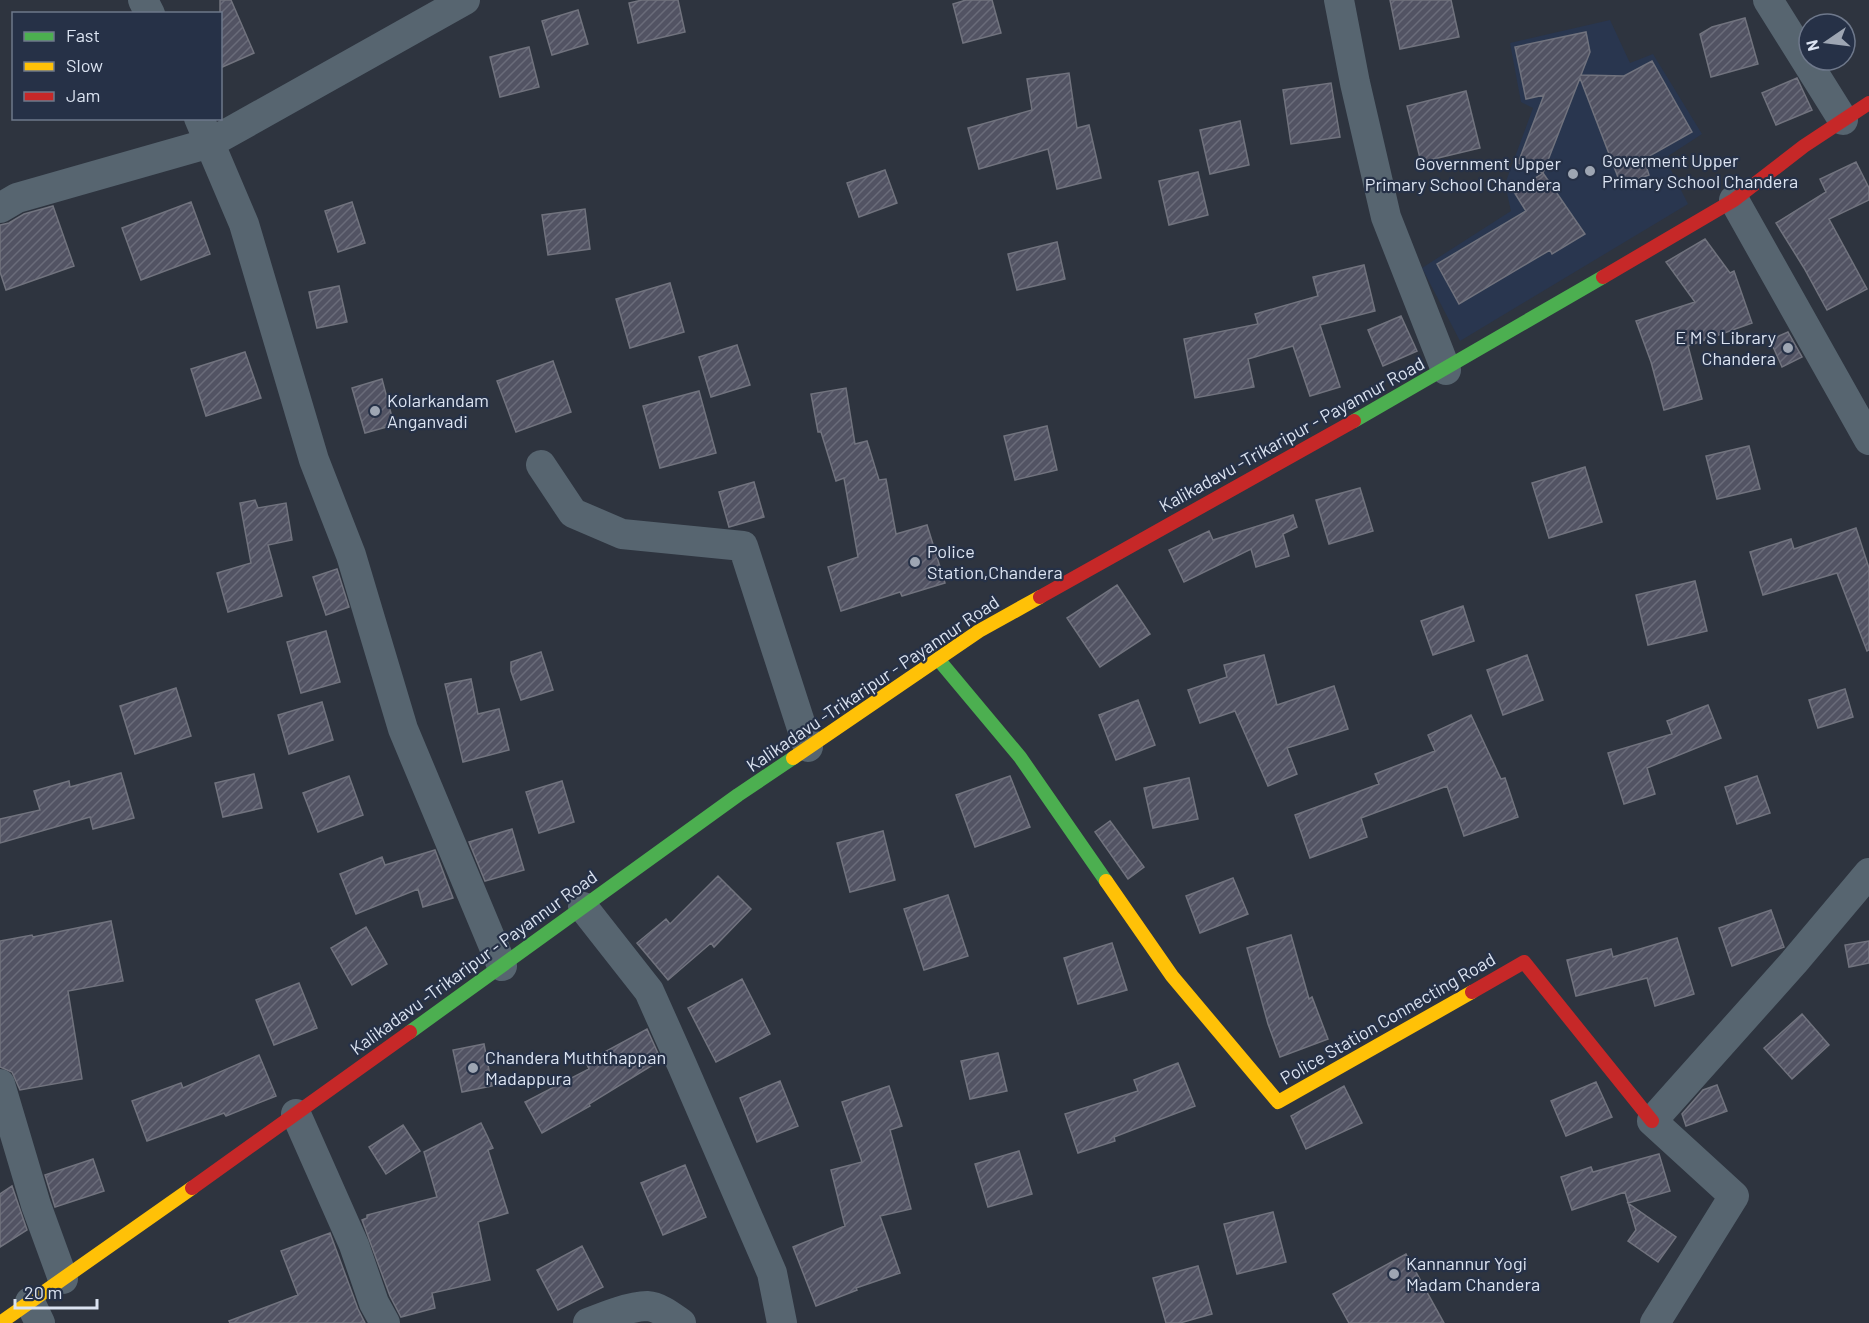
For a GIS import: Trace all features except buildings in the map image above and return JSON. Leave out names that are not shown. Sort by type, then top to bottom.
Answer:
[{"type":"main road","name":"Kalikadavu -Trikaripur - Payannur Road","points":[[0,1323],[35,1312],[63,1279],[738,795],[979,631],[1446,370],[1734,200],[1804,146],[1869,103]]},
{"type":"main road","name":"Police Station Connecting Road","points":[[938,659],[1020,757],[1172,976],[1278,1102],[1524,962],[1652,1121]]},
{"type":"street","points":[[0,208],[17,198],[205,131],[465,0]]},
{"type":"street","points":[[1339,0],[1355,83],[1386,217],[1446,370]]},
{"type":"street","points":[[1768,0],[1843,120]]},
{"type":"street","points":[[205,131],[244,224],[314,460],[351,555],[403,729],[501,966]]},
{"type":"street","points":[[1734,200],[1869,440]]},
{"type":"street","points":[[541,465],[573,513],[622,534],[743,546],[808,747]]},
{"type":"street","points":[[1655,1323],[1734,1196],[1652,1121],[1794,962],[1869,873]]},
{"type":"street","points":[[583,907],[649,991],[772,1274],[782,1323]]},
{"type":"street","points":[[0,1084],[36,1205],[63,1279]]},
{"type":"street","points":[[296,1114],[354,1245],[374,1303],[385,1323]]},
{"type":"street","points":[[588,1323],[612,1313],[648,1306],[667,1312],[681,1323]]},
{"type":"shaded area","name":"Goverment Upper Primary School Chandera","points":[[1610,20],[1630,63],[1653,54],[1702,134],[1665,158],[1688,204],[1460,341],[1422,268],[1511,211],[1505,184],[1533,108],[1521,102],[1510,43]]},
{"type":"traffic: fast","points":[[1354,421],[1603,277]]},
{"type":"traffic: fast","points":[[938,659],[1020,757],[1106,881]]},
{"type":"traffic: fast","points":[[410,1032],[738,795],[793,758]]},
{"type":"traffic: slow","points":[[793,758],[979,631],[1040,597]]},
{"type":"traffic: slow","points":[[1106,881],[1172,976],[1278,1102],[1472,992]]},
{"type":"traffic: slow","points":[[0,1323],[192,1188]]},
{"type":"traffic: jam","points":[[1603,277],[1734,200],[1804,146],[1869,103]]},
{"type":"traffic: jam","points":[[1040,597],[1354,421]]},
{"type":"traffic: jam","points":[[1472,992],[1524,962],[1652,1121]]},
{"type":"traffic: jam","points":[[192,1188],[410,1032]]},
{"type":"place","name":"Goverment Upper Primary School Chandera","points":[[1590,171]]},
{"type":"place","name":"Government Upper Primary School Chandera","points":[[1573,174]]},
{"type":"place","name":"E M S Library Chandera","points":[[1788,348]]},
{"type":"place","name":"Kolarkandam Anganvadi","points":[[375,411]]},
{"type":"place","name":"Police Station,Chandera","points":[[915,562]]},
{"type":"place","name":"Chandera Muththappan Madappura","points":[[473,1068]]},
{"type":"place","name":"Kannannur Yogi Madam Chandera","points":[[1394,1274]]}]
